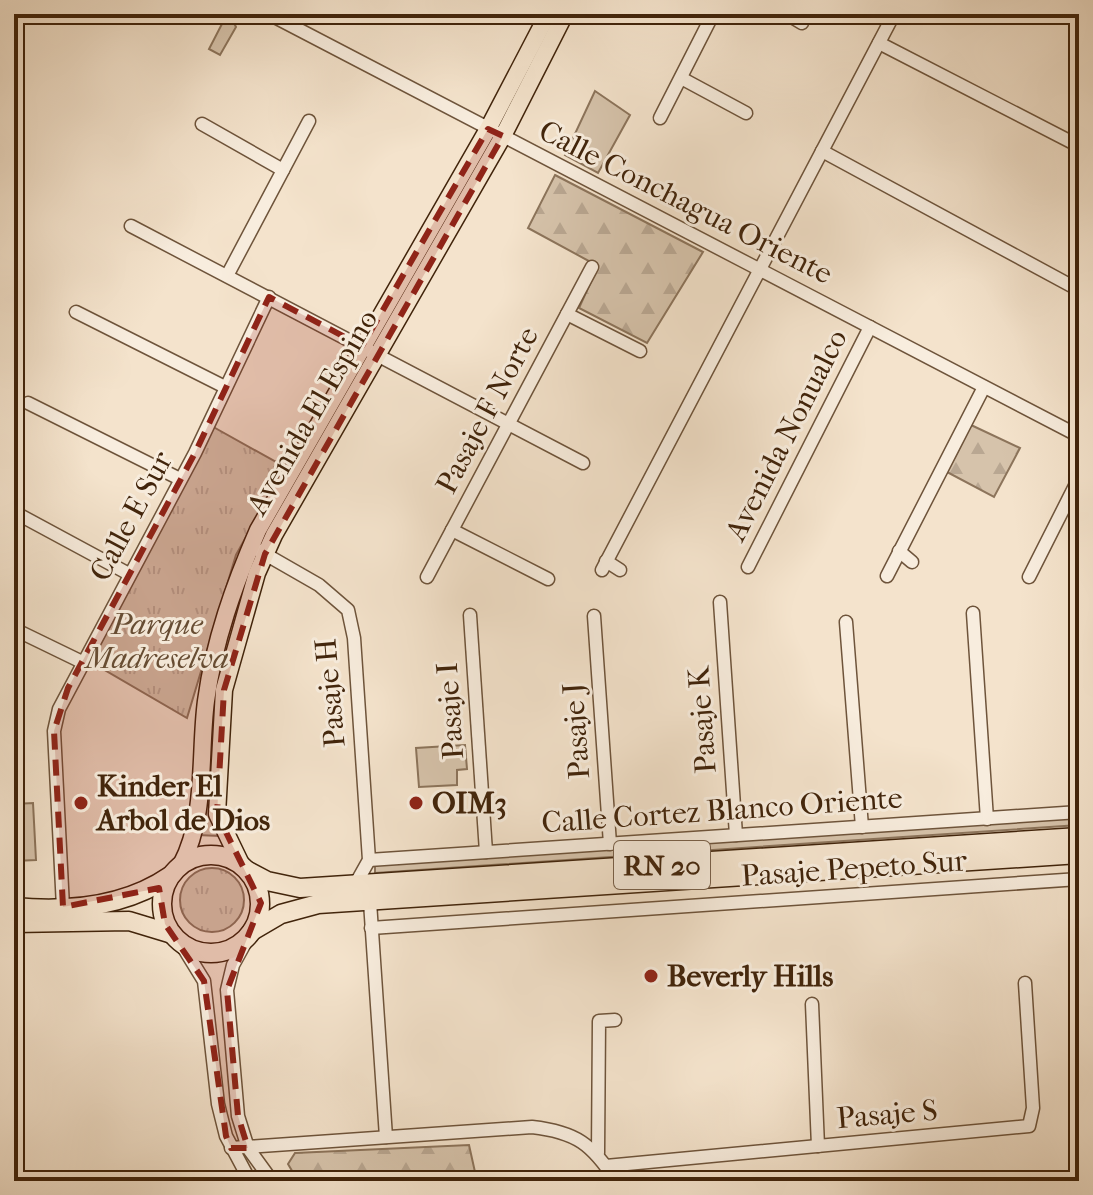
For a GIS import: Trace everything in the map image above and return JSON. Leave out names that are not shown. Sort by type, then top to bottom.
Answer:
[{"type":"highway","name":"RN 20","points":[[14,907],[63,907],[127,899],[176,870],[212,855],[280,885],[300,888],[1079,837]]},
{"type":"highway","name":"RN 20","points":[[14,923],[129,921],[176,938],[199,952],[217,953],[234,947],[250,934],[298,908],[1079,854]]},
{"type":"highway","points":[[245,869],[257,885],[261,903],[250,934]]},
{"type":"highway","points":[[176,870],[161,907],[176,938]]},
{"type":"main road","name":"Avenida El Espino","points":[[495,132],[548,14]]},
{"type":"main road","name":"Avenida El Espino","points":[[176,870],[191,845],[196,824],[206,700],[220,629],[258,550],[369,350],[565,14]]},
{"type":"main road","name":"Avenida El Espino","points":[[245,869],[217,814],[217,767],[224,690],[258,550]]},
{"type":"street","name":"Calle Conchagua Oriente","points":[[269,14],[1079,436]]},
{"type":"street","points":[[660,118],[713,14]]},
{"type":"street","points":[[787,14],[802,23]]},
{"type":"street","points":[[620,570],[604,565],[894,14]]},
{"type":"street","points":[[879,43],[1079,146]]},
{"type":"street","points":[[681,78],[746,113]]},
{"type":"street","points":[[228,274],[309,121]]},
{"type":"street","points":[[202,124],[283,170]]},
{"type":"street","points":[[822,151],[1079,290]]},
{"type":"street","points":[[131,226],[228,274],[578,463]]},
{"type":"street","name":"Pasaje F Norte","points":[[427,577],[592,267]]},
{"type":"street","name":"Calle E Sur","points":[[63,907],[54,731],[59,709],[180,479],[269,297]]},
{"type":"street","points":[[76,312],[225,387]]},
{"type":"street","points":[[567,314],[640,351]]},
{"type":"street","name":"Avenida Nonualco","points":[[748,567],[870,327]]},
{"type":"street","points":[[887,576],[984,387]]},
{"type":"street","points":[[28,403],[180,479]]},
{"type":"street","points":[[1029,577],[1079,478]]},
{"type":"street","points":[[14,512],[129,574]]},
{"type":"street","points":[[452,530],[548,579]]},
{"type":"street","points":[[759,546],[772,553]]},
{"type":"street","name":"Pasaje H","points":[[258,550],[319,585],[348,610],[354,638],[369,860]]},
{"type":"street","points":[[899,551],[912,562]]},
{"type":"street","name":"Pasaje K","points":[[720,602],[736,835]]},
{"type":"street","points":[[973,613],[987,819]]},
{"type":"street","name":"Pasaje I","points":[[470,615],[486,852]]},
{"type":"street","name":"Pasaje J","points":[[594,616],[610,844]]},
{"type":"street","points":[[846,622],[862,827]]},
{"type":"street","points":[[14,629],[82,662]]},
{"type":"street","name":"Calle Cortez Blanco Oriente","points":[[369,860],[1079,812]]},
{"type":"street","points":[[355,885],[369,860]]},
{"type":"street","name":"Pasaje Pepeto Sur","points":[[371,928],[1079,879]]},
{"type":"street","points":[[370,902],[386,1137]]},
{"type":"street","points":[[250,934],[233,965],[227,990],[238,1116],[248,1148],[272,1181]]},
{"type":"street","points":[[176,938],[204,981],[218,1104],[231,1148],[250,1181]]},
{"type":"street","name":"Pasaje S","points":[[606,1166],[1029,1126],[1033,1108],[1025,983]]},
{"type":"street","points":[[812,1004],[818,1146]]},
{"type":"street","points":[[598,1153],[594,1022],[615,1020]]},
{"type":"street","points":[[231,1148],[532,1127],[574,1136],[598,1153],[616,1181]]},
{"type":"highlighted area","points":[[488,129],[503,136],[265,554],[224,690],[217,814],[261,903],[227,990],[238,1116],[248,1148],[231,1148],[226,1136],[204,981],[165,924],[159,888],[63,907],[54,731],[68,688],[195,453],[269,297],[362,346]]},
{"type":"green space","points":[[232,19],[236,27],[220,55],[209,49],[224,20]]},
{"type":"green space","points":[[595,91],[630,115],[598,173],[565,155]]},
{"type":"green space","points":[[555,175],[703,252],[647,343],[579,308],[598,266],[528,228]]},
{"type":"green space","name":"Parque Madreselva","points":[[208,424],[285,467],[236,555],[187,718],[91,662]]},
{"type":"green space","points":[[971,425],[1020,448],[994,497],[947,472]]},
{"type":"green space","points":[[249,571],[224,669],[214,736],[212,769],[219,836],[198,835],[218,655]]},
{"type":"green space","points":[[465,745],[467,769],[457,770],[457,785],[419,787],[416,748]]},
{"type":"green space","points":[[33,803],[36,860],[14,861],[14,804]]},
{"type":"green space","points":[[1079,814],[1079,825],[375,873],[375,862]]},
{"type":"green space","points":[[212,868],[235,877],[244,900],[235,923],[212,932],[189,923],[180,900],[189,877]]},
{"type":"green space","points":[[469,1145],[477,1181],[298,1181],[288,1164],[295,1153]]},
{"type":"place","name":"Kinder El Arbol de Dios","points":[[81,803]]},
{"type":"place","name":"OIM3","points":[[416,803]]},
{"type":"place","name":"Beverly Hills","points":[[651,976]]}]
